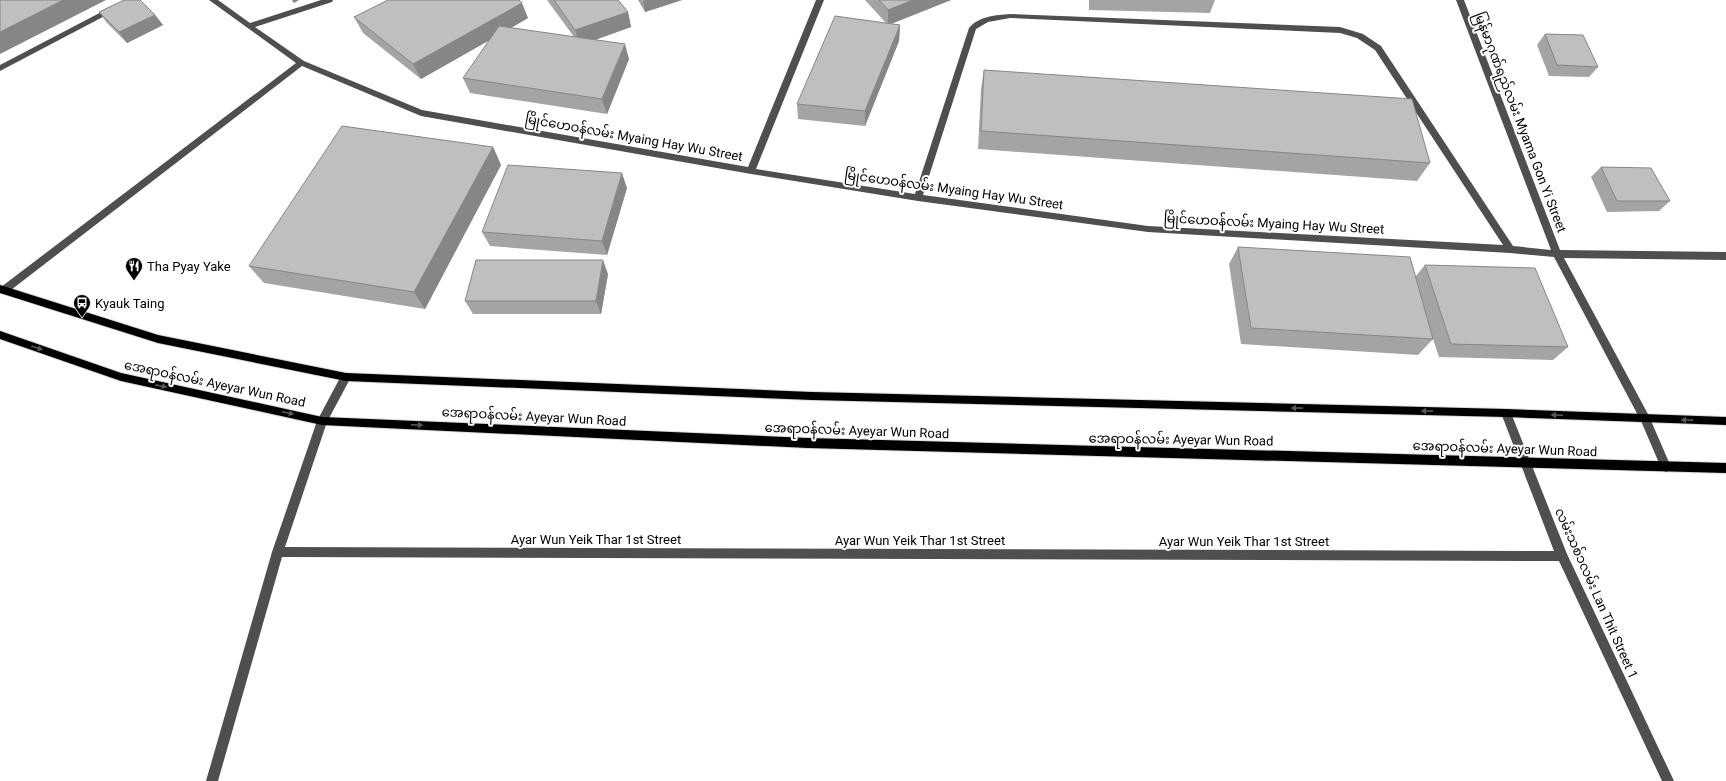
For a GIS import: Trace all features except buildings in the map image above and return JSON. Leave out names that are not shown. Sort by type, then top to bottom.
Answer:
[{"type":"main road","points":[[2,289],[158,339],[346,377],[426,379],[812,396],[1506,413],[1726,421]]},
{"type":"main road","name":"အေရာဝန်လမ်း Ayeyar Wun Road","points":[[0,335],[121,377],[322,421],[816,443],[1726,468]]},
{"type":"street","name":"မြိုင်ဟေဝန်လမ်း Myaing Hay Wu Street","points":[[213,0],[301,63],[421,113],[751,171],[918,198],[1148,229],[1510,249],[1557,254],[1726,256]]},
{"type":"street","points":[[249,26],[329,0]]},
{"type":"street","points":[[751,171],[820,0]]},
{"type":"street","name":"မြန်မာဂုဏ်ရည်လမ်း Myama Gon Yi Street","points":[[1460,0],[1557,254],[1645,419],[1666,467]]},
{"type":"street","points":[[0,68],[119,7]]},
{"type":"street","points":[[918,198],[973,28],[978,23],[988,19],[1010,16],[1340,30],[1360,36],[1378,48],[1510,249]]},
{"type":"street","points":[[2,289],[301,63]]},
{"type":"street","points":[[212,781],[278,552],[322,421],[346,377]]},
{"type":"street","name":"လမ်းသစ်၁လမ်း Lan Thit Street 1","points":[[1506,413],[1562,556],[1668,781]]},
{"type":"street","name":"Ayar Wun Yeik Thar 1st Street","points":[[278,552],[1562,556]]},
{"type":"place","name":"Tha Pyay Yake","points":[[134,281]]},
{"type":"place","name":"Kyauk Taing","points":[[82,318]]}]
